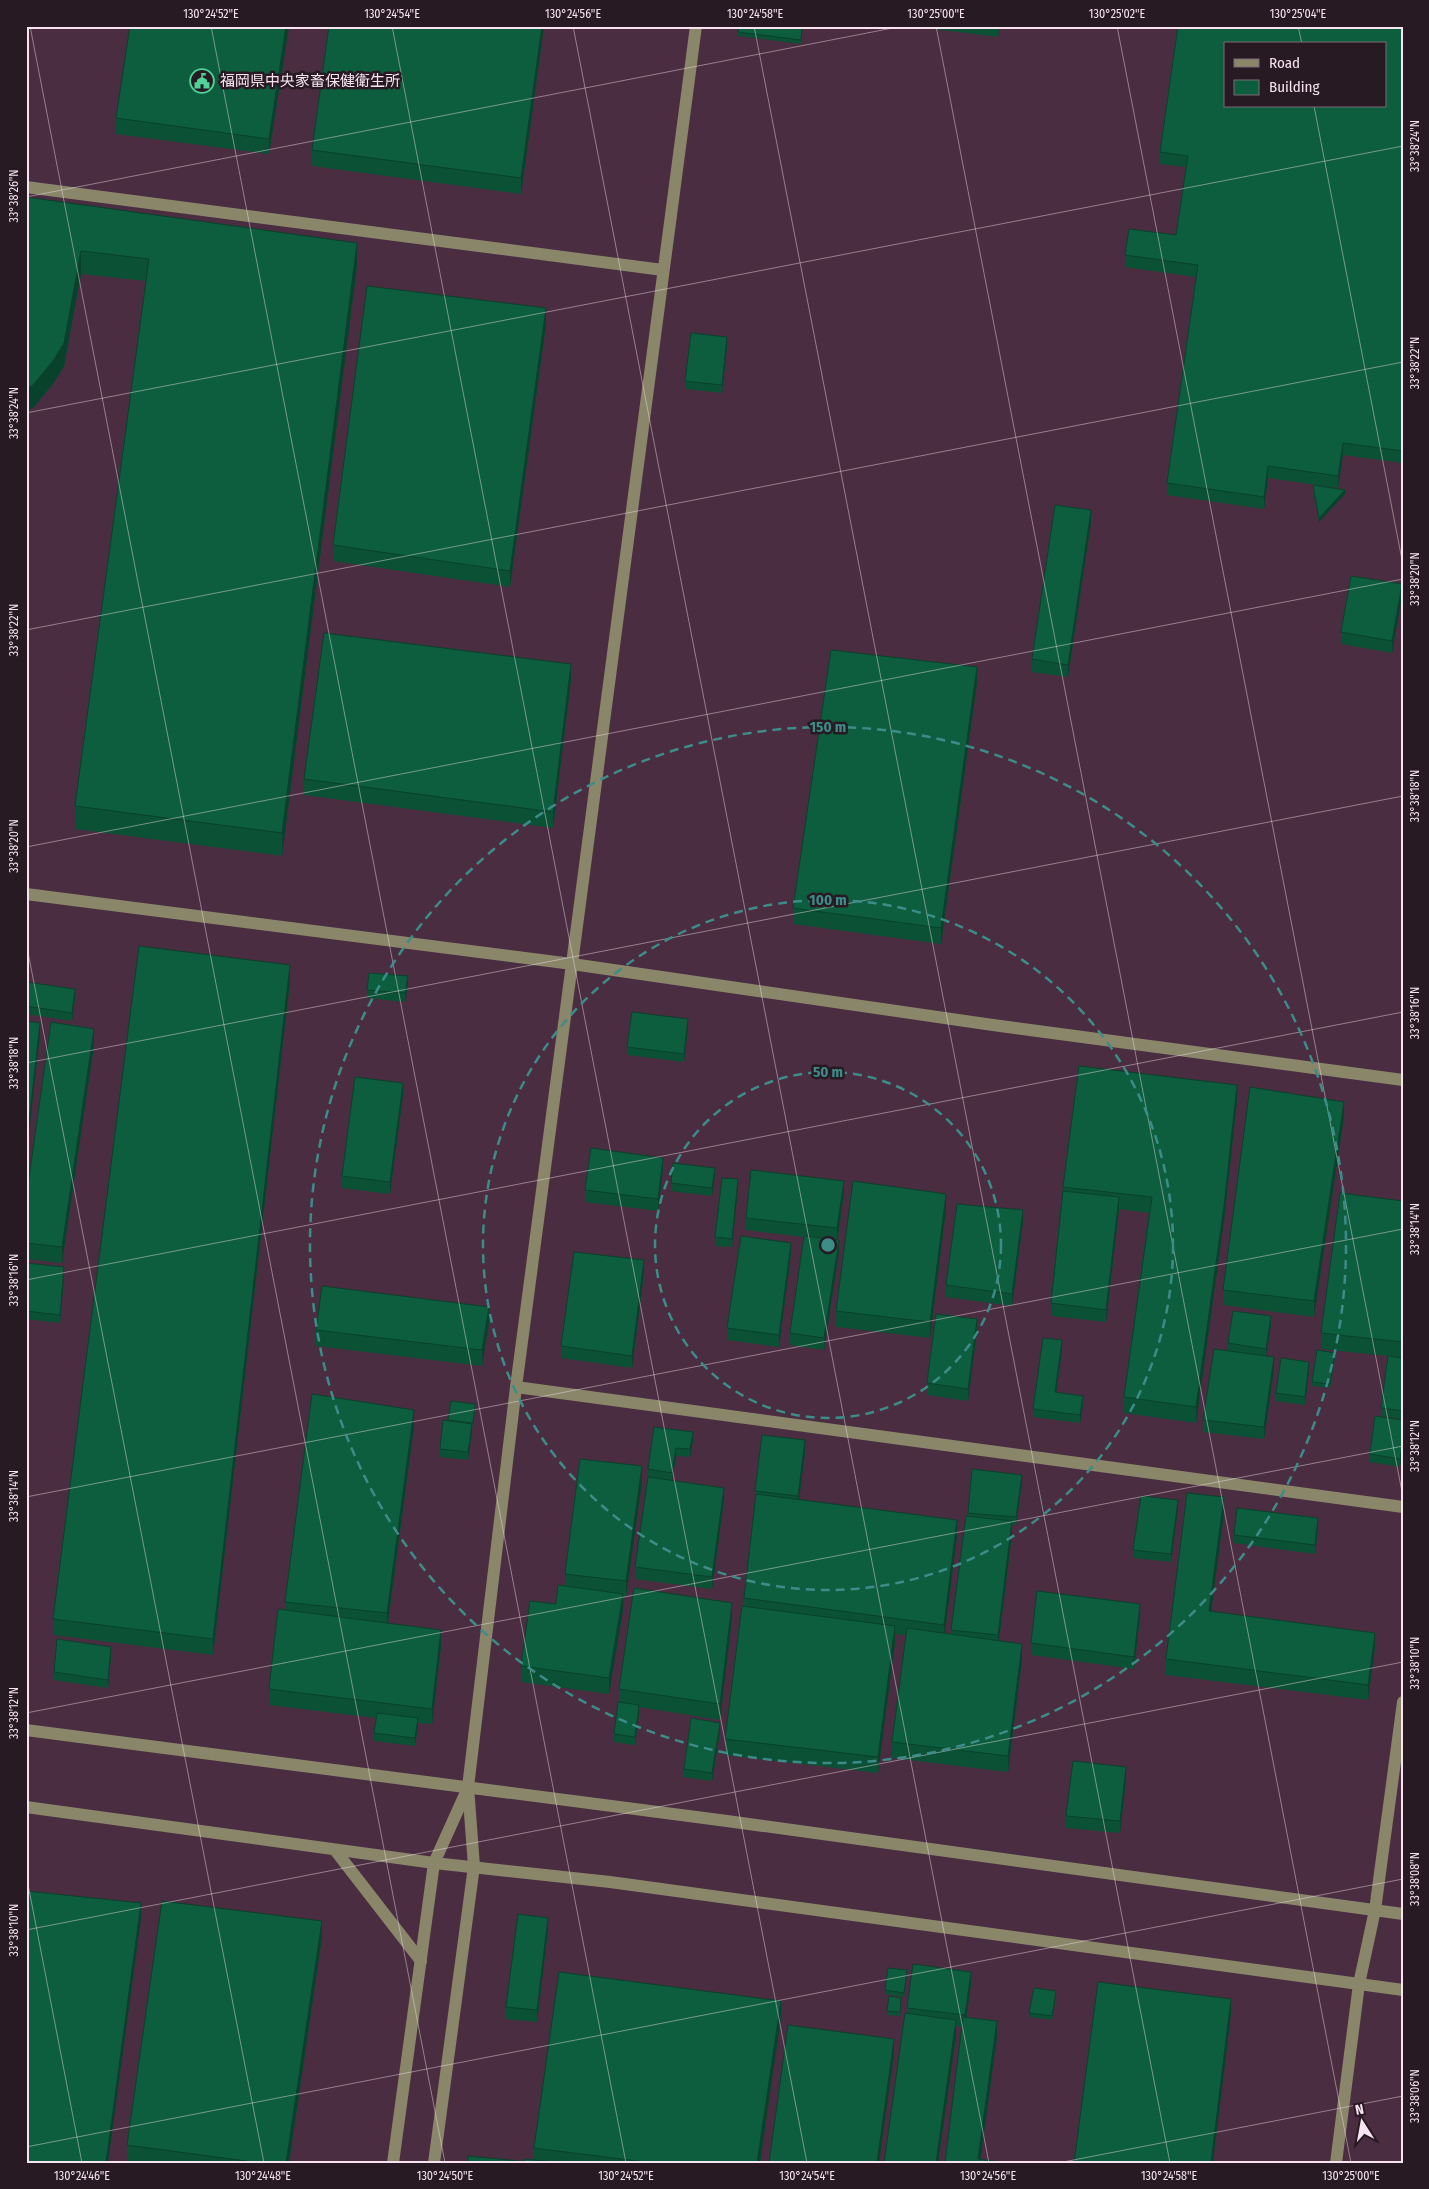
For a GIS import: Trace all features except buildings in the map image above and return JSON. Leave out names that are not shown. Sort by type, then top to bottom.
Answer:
[{"type":"street","points":[[434,2163],[474,1866],[468,1787],[516,1387],[696,26]]},
{"type":"street","points":[[26,188],[663,270]]},
{"type":"street","points":[[26,894],[572,964],[1002,1026],[1403,1080]]},
{"type":"street","points":[[516,1387],[1403,1506]]},
{"type":"street","points":[[1336,2163],[1360,1984],[1375,1910],[1403,1702]]},
{"type":"street","points":[[26,1730],[250,1758],[409,1782],[468,1787],[1403,1914]]},
{"type":"street","points":[[393,2163],[434,1863],[468,1787]]},
{"type":"street","points":[[26,1807],[434,1863],[610,1882],[1403,1990]]},
{"type":"street","points":[[335,1850],[421,1961]]},
{"type":"place","name":"福岡県中央家畜保健衛生所","points":[[202,81]]}]
